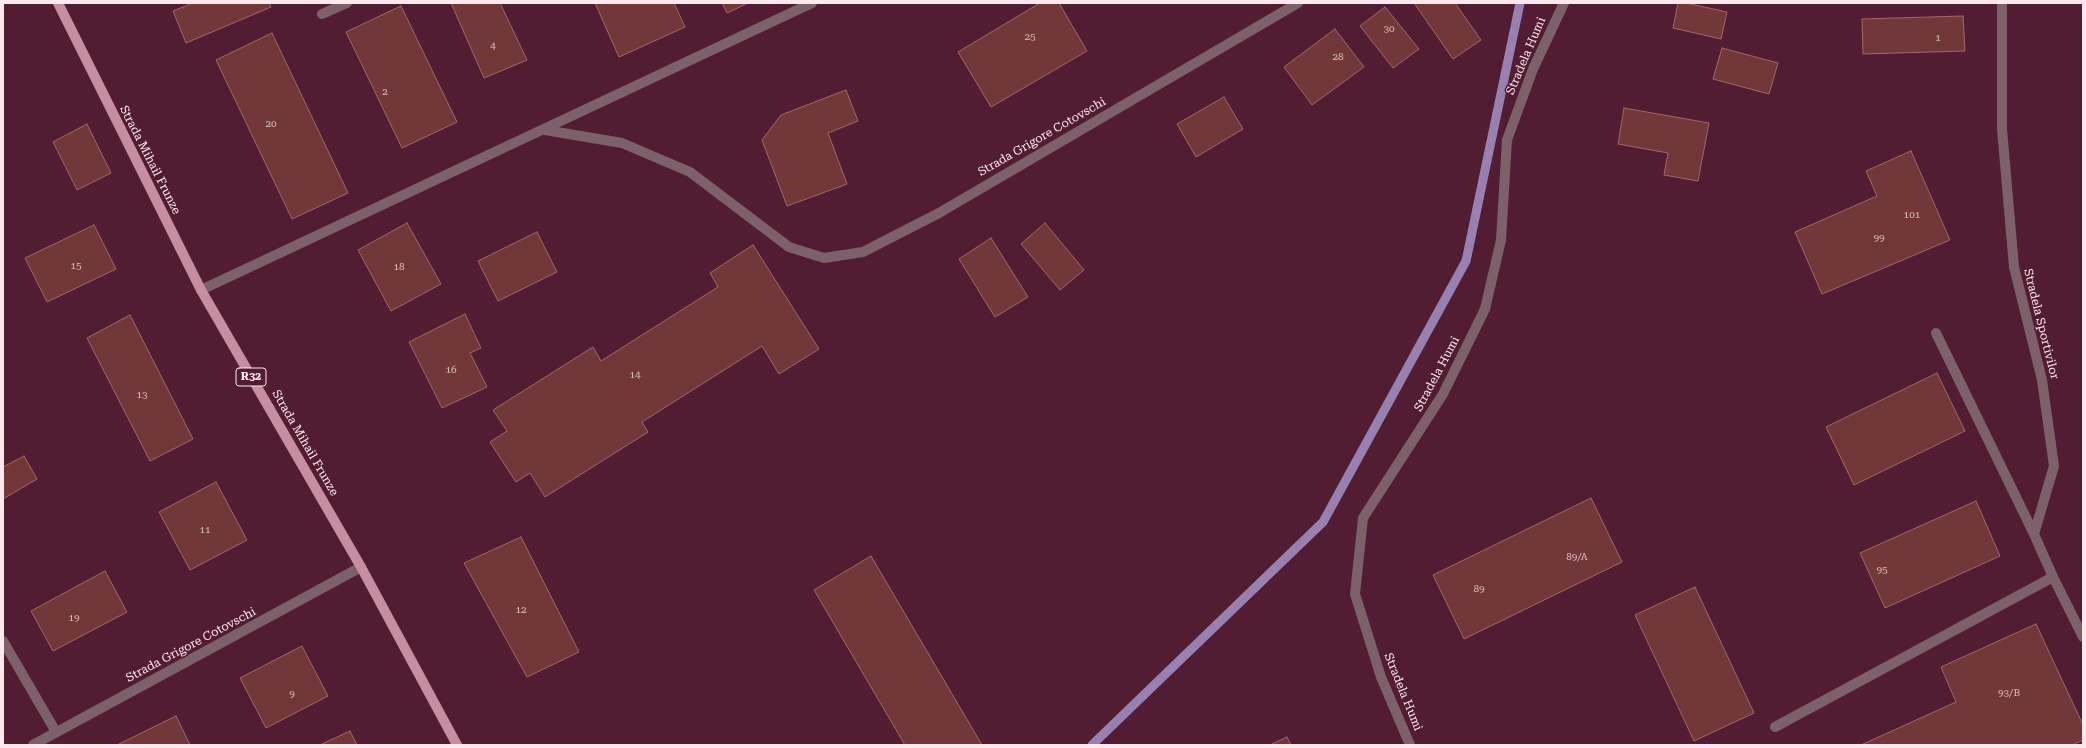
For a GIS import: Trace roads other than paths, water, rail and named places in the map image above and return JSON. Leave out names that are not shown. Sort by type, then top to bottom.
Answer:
[{"type":"main road","name":"Strada Mihail Frunze","points":[[58,3],[201,290],[361,567],[457,745]]},
{"type":"street","points":[[322,14],[347,3]]},
{"type":"street","points":[[201,290],[545,130],[812,3]]},
{"type":"street","name":"Strada Grigore Cotovschi","points":[[545,130],[622,143],[690,172],[789,247],[824,258],[863,252],[939,213],[1298,3]]},
{"type":"street","name":"Stradela Humi","points":[[1410,745],[1381,677],[1355,594],[1363,518],[1443,394],[1485,309],[1501,240],[1506,140],[1533,69],[1564,3]]},
{"type":"street","name":"Stradela Sportivilor","points":[[2002,3],[2002,129],[2014,267],[2042,380],[2054,466],[2034,534]]},
{"type":"street","points":[[1936,333],[2034,534],[2053,577],[2083,636]]},
{"type":"street","name":"Strada Grigore Cotovschi","points":[[33,745],[361,567]]},
{"type":"street","points":[[1775,727],[2053,577]]},
{"type":"street","points":[[3,641],[56,732]]},
{"type":"waterway","points":[[1092,745],[1323,522],[1466,261],[1520,3]]}]
